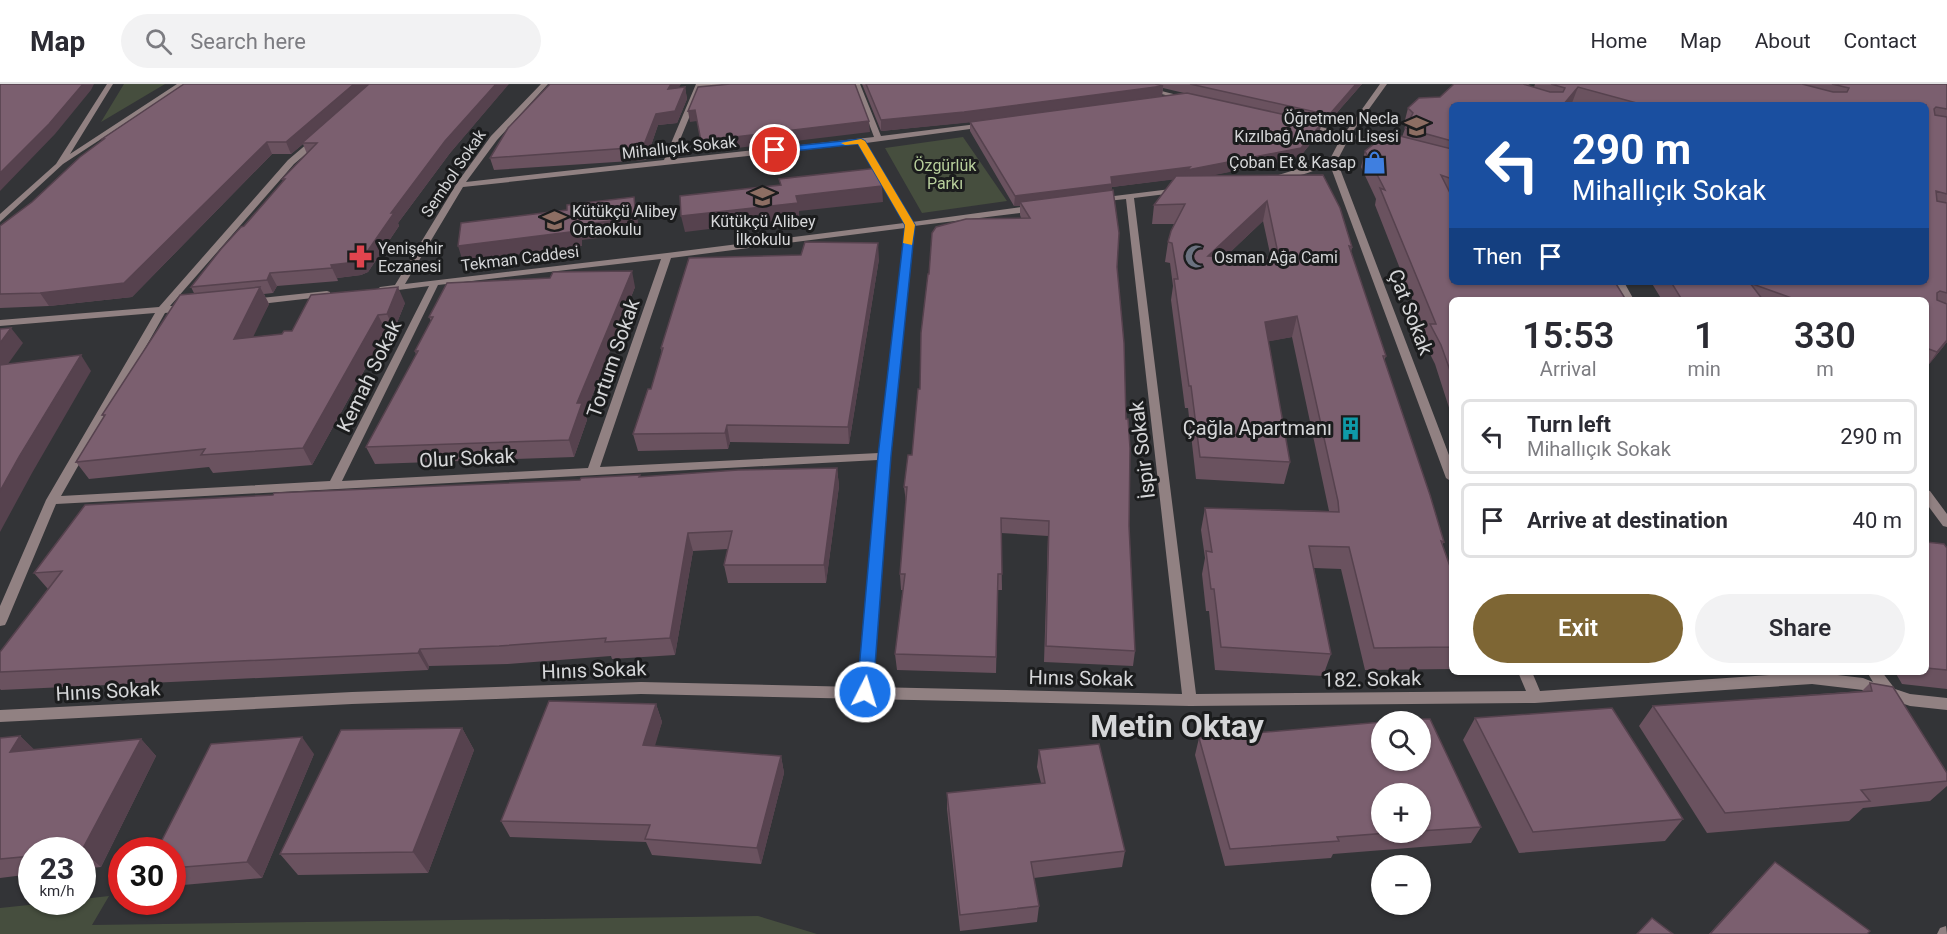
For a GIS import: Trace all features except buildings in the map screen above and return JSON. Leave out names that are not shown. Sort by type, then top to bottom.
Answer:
[{"type":"street","points":[[59,165],[110,84]]},
{"type":"street","points":[[0,219],[59,165],[182,84]]},
{"type":"street","name":"Sembol Sokak","points":[[398,287],[460,185],[494,138],[545,84]]},
{"type":"street","points":[[667,162],[698,85],[723,84]]},
{"type":"street","points":[[857,84],[878,139]]},
{"type":"street","points":[[1125,84],[1197,101]]},
{"type":"street","points":[[1269,178],[1292,175],[1333,161],[1347,135],[1384,84]]},
{"type":"street","points":[[1162,101],[1186,98]]},
{"type":"street","name":"Mihallıçık Sokak","points":[[460,185],[861,141],[999,123]]},
{"type":"street","points":[[1301,125],[1400,149]]},
{"type":"street","points":[[0,621],[52,500],[162,310],[291,162],[326,131]]},
{"type":"street","points":[[861,141],[910,225],[884,456],[865,692]]},
{"type":"street","name":"Çat Sokak","points":[[1333,161],[1449,470]]},
{"type":"street","points":[[1084,202],[1188,188]]},
{"type":"street","name":"İspir Sokak","points":[[1130,196],[1190,700]]},
{"type":"street","name":"Tekman Caddesi","points":[[374,290],[667,256],[1050,206]]},
{"type":"street","name":"Tortum Sokak","points":[[593,471],[667,256]]},
{"type":"street","name":"Kemah Sokak","points":[[335,484],[435,283]]},
{"type":"street","points":[[244,302],[339,293]]},
{"type":"street","points":[[0,323],[197,307]]},
{"type":"street","name":"Olur Sokak","points":[[52,500],[884,456]]},
{"type":"street","points":[[1929,498],[1947,523]]},
{"type":"street","points":[[1526,675],[1534,697]]},
{"type":"street","points":[[1876,675],[1904,716]]},
{"type":"street","name":"182. Sokak","points":[[1190,700],[1534,697],[1812,678],[1863,684],[1891,696],[1947,704]]},
{"type":"street","name":"Hınıs Sokak","points":[[0,716],[351,698],[641,688],[1190,700]]},
{"type":"green space","points":[[124,84],[165,84],[101,122]]},
{"type":"green space","name":"Özgürlük Parkı","points":[[963,137],[1007,201],[922,213],[885,148]]},
{"type":"green space","points":[[108,896],[92,925],[758,916],[817,934],[0,934],[0,908],[18,906],[18,915],[96,915],[96,898]]},
{"type":"slow traffic","points":[[845,143],[861,141],[910,225],[908,243]]},
{"type":"place","name":"Öğretmen Necla Kızılbağ Anadolu Lisesi","points":[[1417,127]]},
{"type":"place","name":"Çoban Et & Kasap","points":[[1374,162]]},
{"type":"place","name":"Kütükçü Alibey İlkokulu","points":[[763,196]]},
{"type":"place","name":"Kütükçü Alibey Ortaokulu","points":[[554,220]]},
{"type":"place","name":"Yenişehir Eczanesi","points":[[360,257]]},
{"type":"place","name":"Osman Ağa Cami","points":[[1196,257]]},
{"type":"place","name":"Çağla Apartmanı","points":[[1350,428]]},
{"type":"district","name":"Metin Oktay","points":[[1177,726]]},
{"type":"route","points":[[775,150],[861,141],[910,225],[884,456],[865,692]]}]
